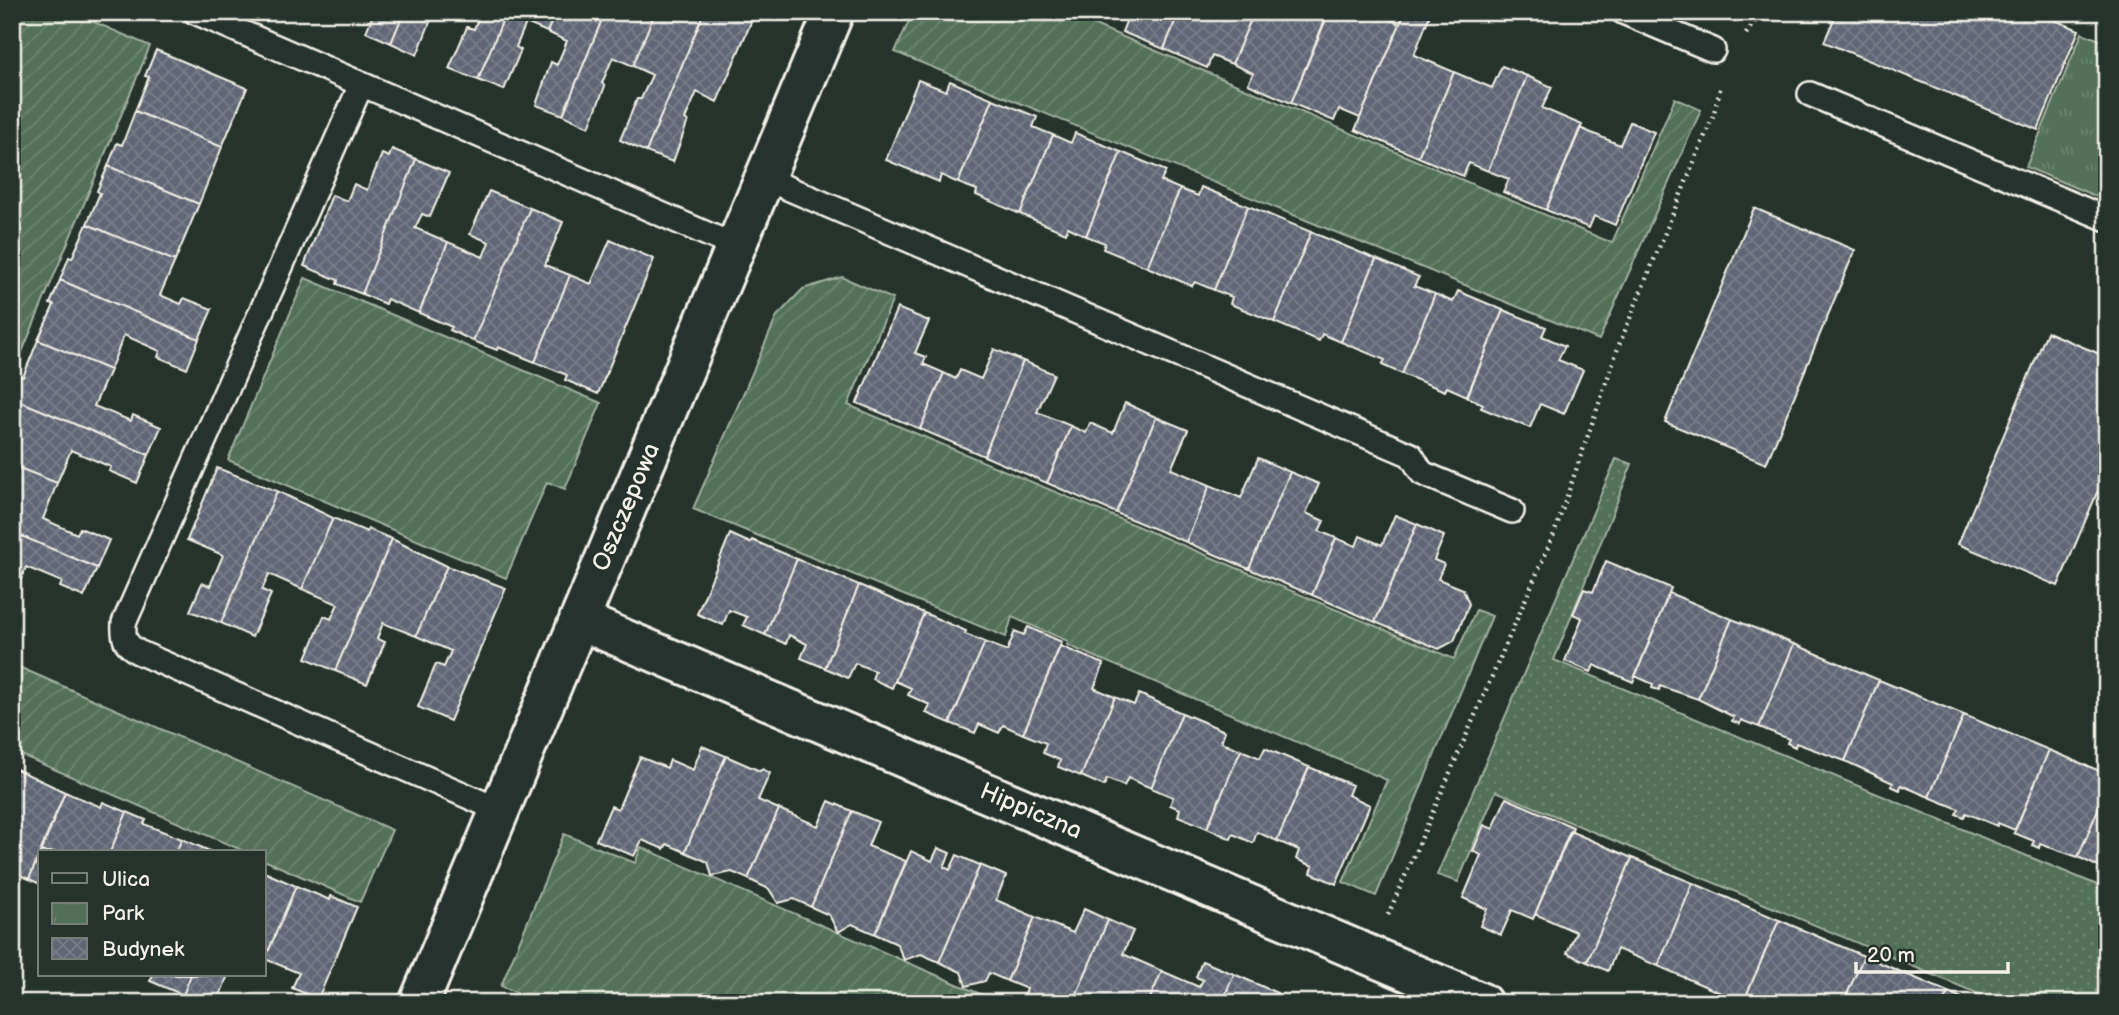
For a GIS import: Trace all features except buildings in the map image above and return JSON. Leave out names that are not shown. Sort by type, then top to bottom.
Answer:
[{"type":"street","name":"Oszczepowa","points":[[419,1003],[834,12]]},
{"type":"street","name":"Hippiczna","points":[[579,620],[1482,1003]]},
{"type":"lane","points":[[195,12],[737,247]]},
{"type":"lane","points":[[1623,12],[1713,50]]},
{"type":"lane","points":[[361,85],[124,623],[123,638],[128,646],[138,652],[499,810]]},
{"type":"lane","points":[[1811,94],[2107,219]]},
{"type":"lane","points":[[764,178],[1411,455],[1422,473],[1512,511]]},
{"type":"path","points":[[1745,36],[1761,12]]},
{"type":"path","points":[[1371,956],[1554,534],[1619,345],[1713,116],[1723,80]]},
{"type":"green space","points":[[16,12],[71,12],[150,46],[12,376],[12,26]]},
{"type":"green space","points":[[913,12],[1064,12],[1612,243],[1675,98],[1701,110],[1599,340],[895,52]]},
{"type":"green space","points":[[2082,33],[2107,43],[2107,201],[2026,167]]},
{"type":"green space","points":[[842,277],[893,299],[848,405],[1454,659],[1476,610],[1492,616],[1376,896],[1343,882],[1387,780],[1067,645],[1068,641],[1012,617],[1006,637],[693,509],[777,316],[803,289]]},
{"type":"green space","points":[[305,278],[601,403],[565,489],[547,482],[506,578],[228,460]]},
{"type":"green space","points":[[1616,459],[1632,464],[1554,660],[2107,889],[2107,1003],[2000,1003],[1496,791],[1458,882],[1437,875]]},
{"type":"green space","points":[[12,664],[392,830],[360,902],[266,861],[266,850],[241,850],[12,751]]},
{"type":"green space","points":[[564,834],[635,863],[641,847],[1001,1003],[540,1003],[501,986]]}]
